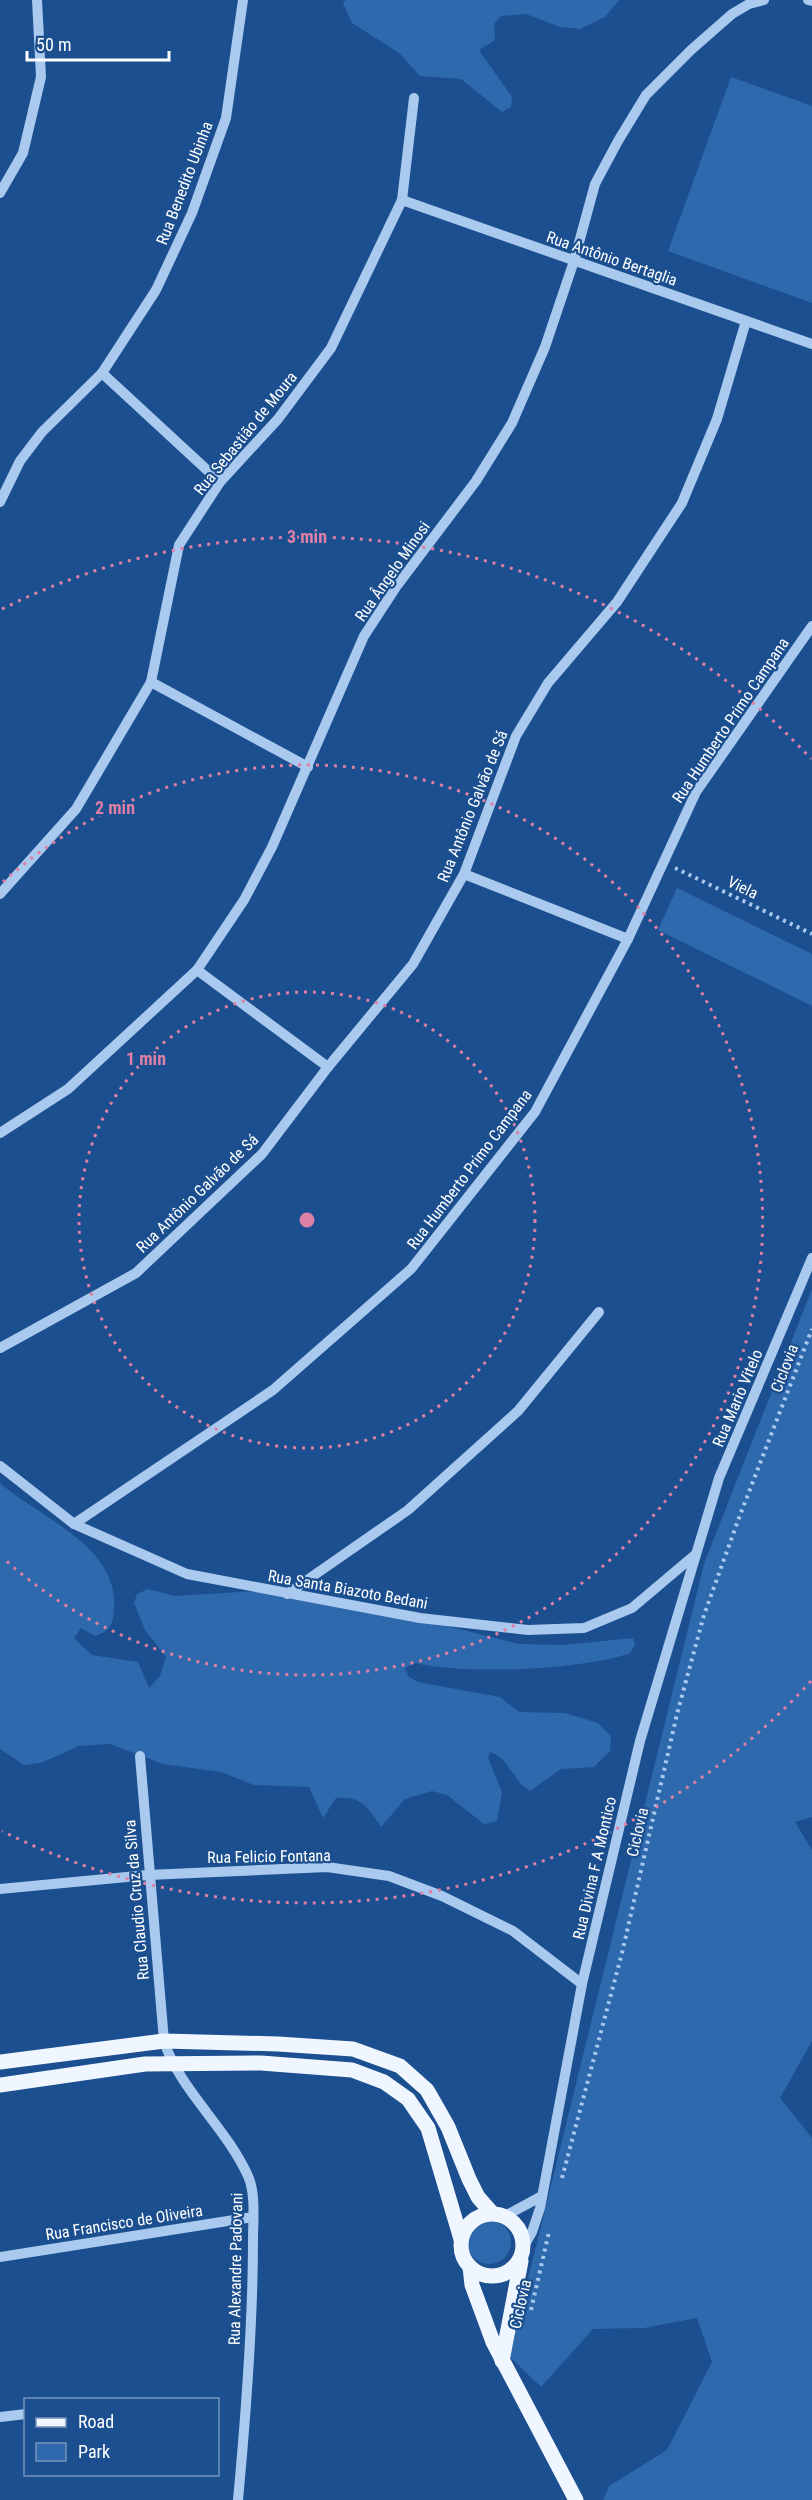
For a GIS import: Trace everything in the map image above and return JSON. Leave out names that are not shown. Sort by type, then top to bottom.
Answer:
[{"type":"main road","points":[[0,2062],[164,2041],[278,2044],[353,2049],[400,2066],[427,2090],[448,2127],[473,2188],[499,2215],[518,2227],[523,2251],[502,2361]]},
{"type":"main road","points":[[0,2085],[145,2064],[261,2063],[352,2070],[384,2082],[408,2098],[428,2128],[461,2238],[461,2249],[470,2267],[472,2285],[502,2361],[576,2500]]},
{"type":"main road","points":[[461,2238],[472,2220],[499,2215]]},
{"type":"main road","points":[[470,2267],[480,2274],[501,2275],[510,2271],[523,2251]]},
{"type":"street","points":[[0,194],[23,153],[41,77],[37,0]]},
{"type":"street","name":"Rua Benedito Ubinha","points":[[0,499],[20,461],[42,432],[102,373],[156,291],[192,213],[226,118],[243,0]]},
{"type":"street","name":"Rua Ângelo Minosi","points":[[0,1133],[68,1089],[196,970],[244,900],[308,767],[364,636],[396,587],[476,481],[512,423],[545,347],[574,261],[595,184],[646,95],[691,50],[732,14],[749,4],[764,0]]},
{"type":"street","name":"Rua Sebastião de Moura","points":[[0,894],[76,809],[151,682],[179,545],[219,482],[278,419],[332,348],[402,200],[414,98]]},
{"type":"street","name":"Rua Antônio Bertaglia","points":[[402,200],[812,344]]},
{"type":"street","name":"Rua Antônio Galvão de Sá","points":[[0,1348],[136,1273],[262,1154],[328,1067],[413,964],[464,874],[516,736],[548,683],[617,602],[682,503],[717,419],[746,321]]},
{"type":"street","points":[[102,373],[219,482]]},
{"type":"street","name":"Rua Humberto Primo Campana","points":[[74,1524],[273,1390],[411,1269],[535,1112],[628,939],[696,792],[812,626]]},
{"type":"street","points":[[151,682],[308,767]]},
{"type":"street","points":[[464,874],[628,939]]},
{"type":"street","points":[[196,970],[328,1067]]},
{"type":"street","name":"Rua Mario Vitelo","points":[[697,1553],[719,1478],[812,1258]]},
{"type":"street","points":[[287,1594],[408,1510],[518,1411],[599,1312]]},
{"type":"street","name":"Rua Santa Biazoto Bedani","points":[[0,1466],[74,1524],[187,1574],[420,1618],[528,1630],[584,1628],[632,1608],[697,1553]]},
{"type":"street","name":"Rua Divina F A Montico","points":[[523,2251],[537,2219],[582,1984],[640,1741],[697,1553]]},
{"type":"street","name":"Rua Claudio Cruz da Silva","points":[[140,1756],[148,1875],[164,2041],[171,2063]]},
{"type":"street","name":"Rua Felicio Fontana","points":[[0,1888],[148,1875],[327,1867],[389,1876],[442,1896],[513,1931],[582,1984]]},
{"type":"street","name":"Rua Alexandre Padovani","points":[[171,2063],[235,2152],[249,2179],[253,2217],[253,2283],[238,2500]]},
{"type":"street","points":[[499,2215],[542,2196]]},
{"type":"street","name":"Rua Francisco de Oliveira","points":[[0,2257],[253,2217]]},
{"type":"street","points":[[0,2417],[24,2414]]},
{"type":"path","name":"Viela","points":[[664,862],[812,934]]},
{"type":"path","name":"Ciclovia","points":[[559,2190],[622,1953],[676,1714],[705,1615],[740,1515],[812,1329]]},
{"type":"path","name":"Ciclovia","points":[[530,2313],[551,2224]]},
{"type":"green space","points":[[345,0],[619,0],[605,17],[580,29],[560,27],[526,14],[501,16],[494,24],[495,40],[479,50],[512,97],[511,107],[502,112],[461,79],[420,76],[399,53],[352,23],[343,3]]},
{"type":"green space","points":[[731,77],[812,106],[812,303],[668,251]]},
{"type":"green space","points":[[677,888],[812,954],[812,1006],[658,930]]},
{"type":"green space","points":[[812,1289],[812,1817],[795,1822],[812,1850],[812,2041],[780,2098],[812,2138],[812,2500],[603,2500],[609,2486],[667,2450],[712,2362],[697,2318],[644,2328],[593,2329],[541,2387],[509,2356],[704,1564]]},
{"type":"green space","points":[[0,1483],[74,1536],[91,1551],[104,1568],[112,1587],[114,1609],[112,1623],[104,1632],[95,1636],[81,1628],[74,1638],[92,1655],[138,1662],[149,1688],[160,1676],[166,1657],[145,1630],[134,1603],[137,1594],[148,1589],[175,1596],[256,1591],[355,1603],[519,1644],[564,1645],[633,1638],[635,1644],[630,1653],[610,1659],[554,1667],[492,1670],[436,1667],[415,1663],[405,1668],[408,1676],[418,1682],[500,1697],[519,1712],[565,1713],[598,1723],[611,1736],[610,1751],[594,1767],[561,1769],[530,1791],[519,1782],[502,1759],[490,1752],[488,1758],[502,1792],[497,1821],[484,1824],[447,1795],[432,1791],[405,1799],[381,1827],[363,1804],[352,1799],[336,1798],[323,1818],[309,1787],[254,1785],[221,1772],[163,1764],[110,1744],[79,1746],[41,1763],[24,1765],[0,1749]]},
{"type":"green space","points":[[489,2220],[504,2227],[511,2242],[504,2257],[489,2264],[474,2257],[467,2242],[474,2227]]}]
